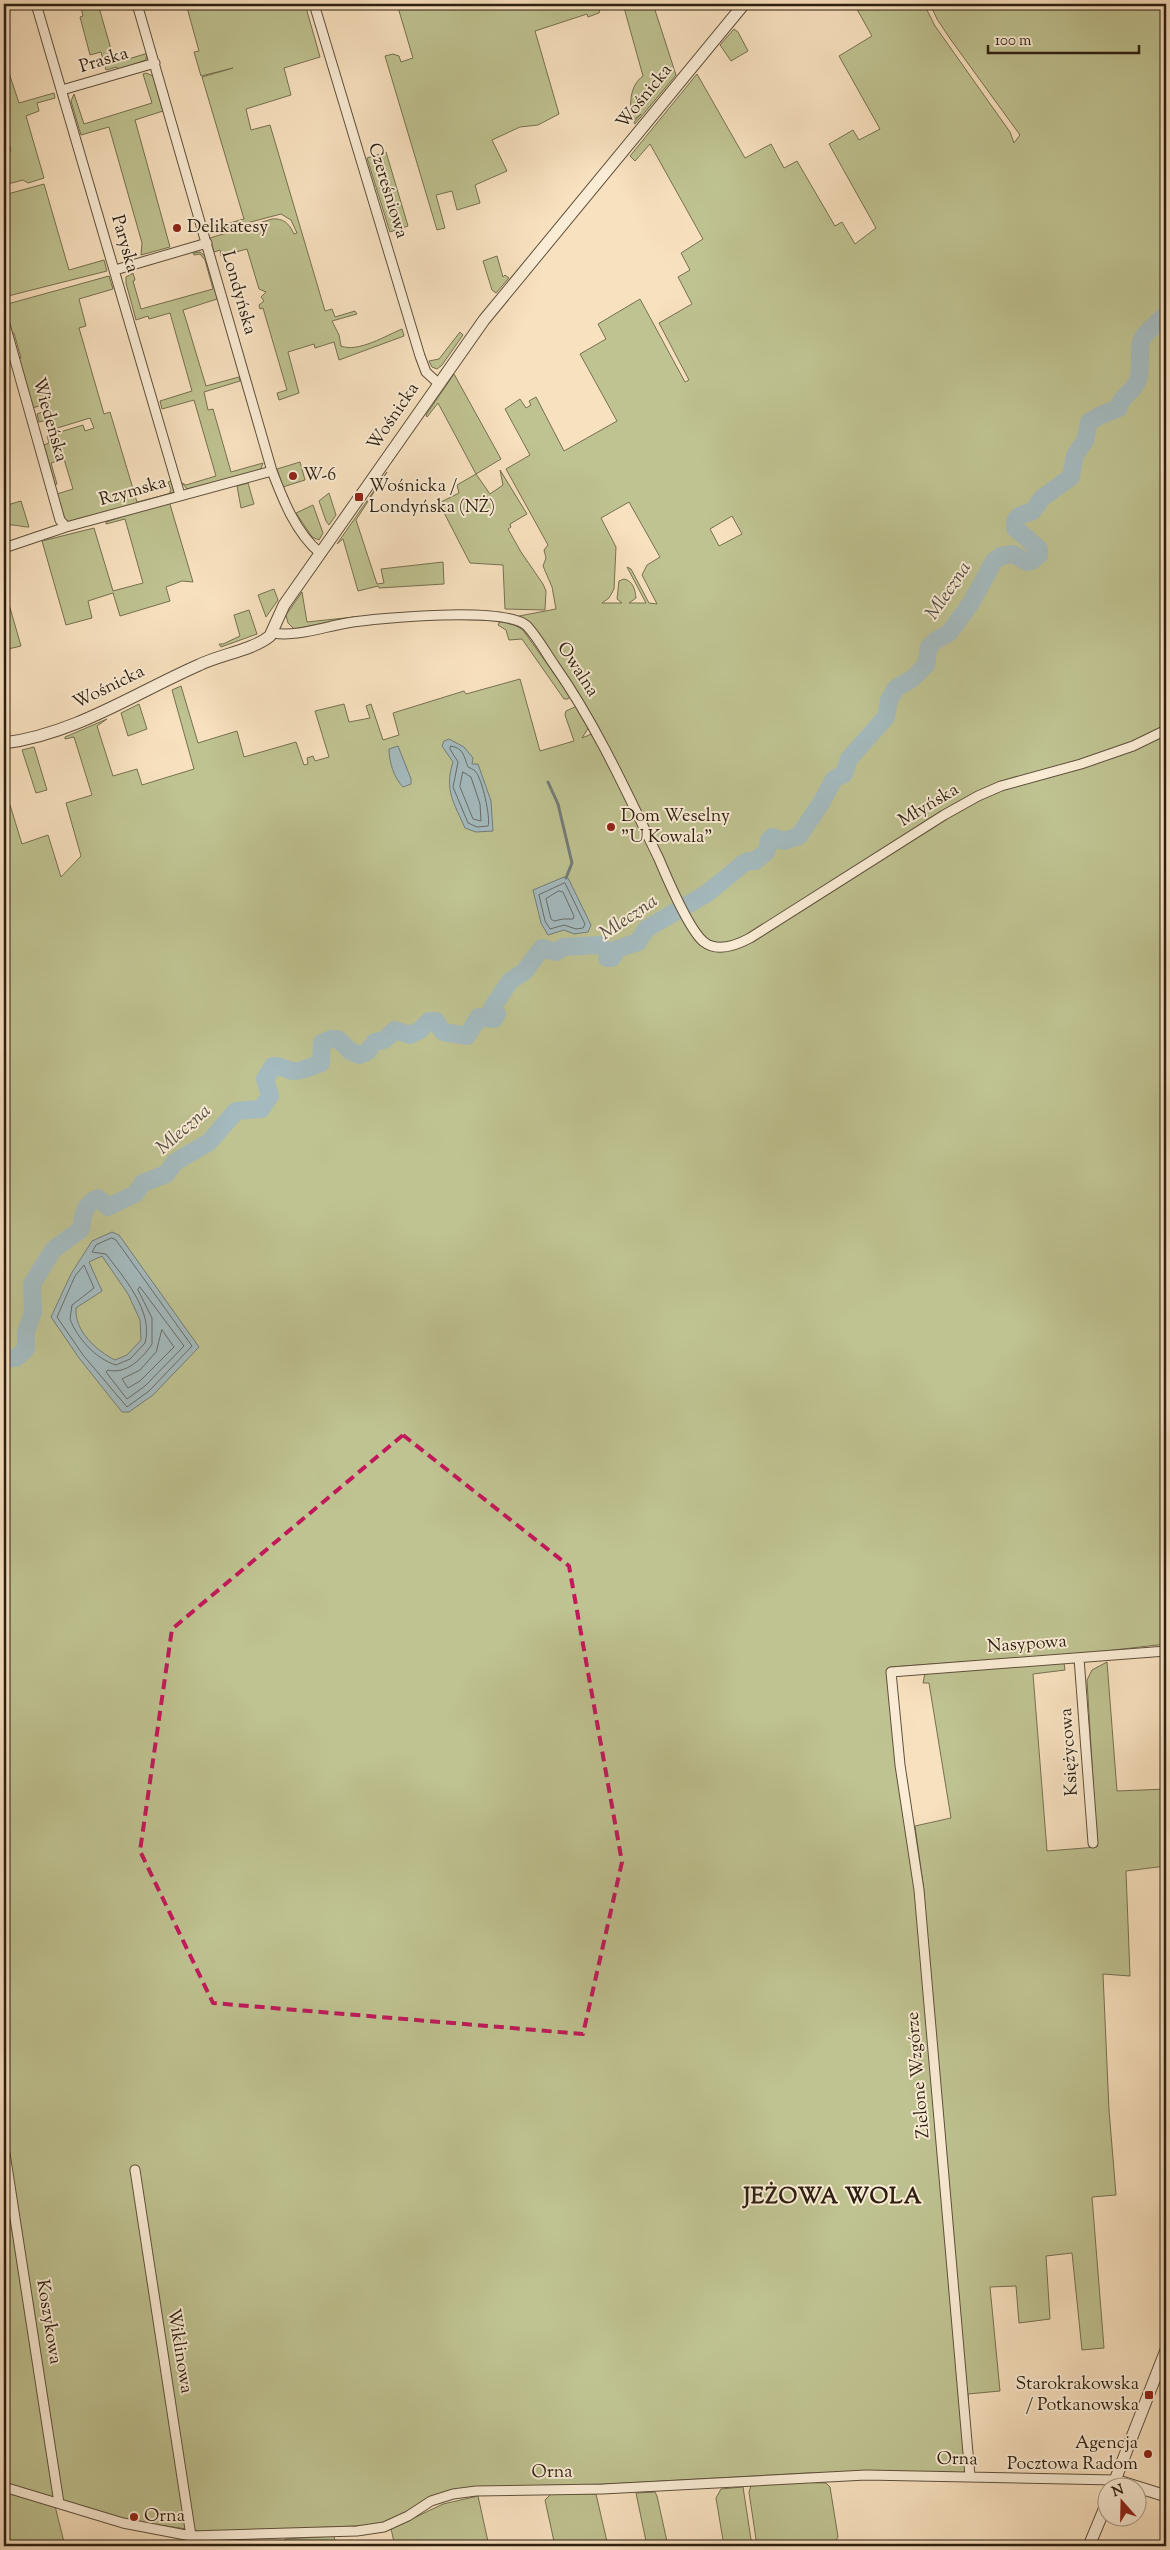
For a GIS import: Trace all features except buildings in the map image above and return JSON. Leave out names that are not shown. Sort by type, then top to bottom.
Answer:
[{"type":"street","name":"Paryska","points":[[36,4],[180,495]]},
{"type":"street","name":"Londyńska","points":[[137,4],[272,471],[288,509],[310,543],[320,554]]},
{"type":"street","name":"Czereśniowa","points":[[314,4],[420,356],[426,372],[438,383]]},
{"type":"street","name":"Wośnicka","points":[[4,744],[40,736],[83,720],[201,664],[266,639],[273,633],[284,605],[484,320],[744,4]]},
{"type":"street","name":"Praska","points":[[62,90],[155,62]]},
{"type":"street","points":[[115,270],[207,243]]},
{"type":"street","name":"Wiedeńska","points":[[4,320],[60,520],[66,527]]},
{"type":"street","name":"Rzymska","points":[[4,548],[66,527],[272,471]]},
{"type":"street","name":"Owalna","points":[[273,633],[288,635],[348,623],[412,616],[470,615],[520,621],[534,635],[590,720],[680,902],[702,941],[711,945],[727,947]]},
{"type":"street","name":"Młyńska","points":[[727,947],[750,938],[978,796],[1001,786],[1081,764],[1133,746],[1166,730]]},
{"type":"street","name":"Nasypowa","points":[[891,1672],[1166,1651]]},
{"type":"street","name":"Księżycowa","points":[[1079,1658],[1093,1844]]},
{"type":"street","name":"Zielone Wzgórze","points":[[891,1672],[900,1765],[920,1890],[970,2476]]},
{"type":"street","name":"Koszykowa","points":[[4,2147],[60,2503]]},
{"type":"street","name":"Wiklinowa","points":[[135,2170],[191,2536]]},
{"type":"street","points":[[1116,2478],[1166,2350]]},
{"type":"street","name":"Orna","points":[[4,2487],[123,2523],[191,2536],[331,2532],[384,2527],[408,2516],[432,2501],[453,2494],[476,2491],[602,2489],[866,2475],[970,2476],[1098,2483]]},
{"type":"street","points":[[1148,2492],[1166,2496]]},
{"type":"street","points":[[1089,2546],[1098,2524]]},
{"type":"highlighted area","points":[[403,1435],[569,1566],[622,1862],[583,2034],[213,2003],[140,1851],[172,1629]]},
{"type":"green space","points":[[80,4],[98,4],[115,63],[147,52],[146,60],[118,70],[117,67],[106,70],[101,52],[90,55],[80,17],[83,16]]},
{"type":"green space","points":[[186,4],[305,4],[320,57],[284,68],[291,95],[246,109],[251,130],[270,125],[325,311],[332,309],[335,317],[355,311],[357,314],[332,321],[339,335],[341,346],[348,348],[364,345],[402,329],[404,336],[339,360],[334,342],[315,348],[314,344],[288,352],[299,393],[279,400],[277,393],[287,390],[263,308],[260,309],[259,305],[264,301],[261,297],[266,292],[259,289],[247,249],[221,256],[220,250],[214,252],[210,238],[272,219],[282,220],[288,224],[294,234],[297,233],[291,220],[281,214],[209,233],[208,229],[244,219],[202,77],[233,68],[201,76],[194,52],[199,51]]},
{"type":"green space","points":[[397,4],[606,4],[601,5],[599,13],[588,17],[587,14],[535,31],[559,114],[538,125],[520,127],[492,140],[507,171],[475,185],[480,203],[457,210],[452,191],[436,195],[445,228],[437,230],[385,56],[393,54],[399,56],[401,62],[413,58]]},
{"type":"green space","points":[[623,4],[653,4],[676,75],[635,124],[634,122],[641,114],[633,121],[631,97],[635,85],[643,76]]},
{"type":"green space","points":[[854,4],[924,4],[935,26],[1010,132],[1014,143],[1020,135],[951,40],[937,19],[930,4],[1166,4],[1166,1644],[1088,1653],[890,1667],[889,1674],[928,1958],[924,1891],[915,1826],[951,1818],[929,1683],[923,1683],[925,1673],[1064,1663],[1065,1670],[1033,1674],[1047,1851],[1097,1847],[1087,1680],[1092,1670],[1107,1662],[1117,1791],[1166,1789],[1166,1866],[1126,1871],[1130,1976],[1103,1974],[1109,2110],[1116,2195],[1092,2197],[1104,2348],[1082,2350],[1072,2253],[1046,2256],[1050,2319],[1019,2323],[1016,2286],[990,2287],[1000,2391],[968,2394],[972,2468],[966,2468],[963,2473],[808,2473],[608,2484],[476,2487],[416,2507],[379,2525],[207,2532],[126,2520],[4,2484],[4,806],[10,805],[22,844],[48,835],[61,877],[81,856],[66,803],[92,795],[74,737],[65,739],[65,737],[107,719],[97,726],[113,776],[137,769],[142,785],[194,769],[172,690],[181,686],[198,743],[237,731],[244,757],[296,742],[304,765],[308,764],[307,758],[313,756],[315,761],[329,757],[315,711],[344,704],[349,722],[370,718],[366,706],[371,704],[383,740],[399,735],[393,713],[464,691],[466,694],[520,679],[540,751],[574,741],[565,715],[566,711],[577,706],[589,727],[582,738],[594,733],[574,697],[519,616],[556,609],[552,587],[543,566],[546,558],[544,550],[548,545],[506,469],[530,455],[505,409],[520,399],[526,408],[531,405],[529,401],[536,397],[564,451],[617,421],[580,354],[606,339],[598,324],[640,299],[685,382],[689,380],[659,323],[692,304],[678,277],[690,270],[681,253],[703,239],[650,144],[635,161],[630,156],[697,74],[745,158],[771,144],[784,168],[797,161],[835,226],[842,222],[855,244],[876,228],[829,144],[853,130],[859,140],[880,129],[839,56],[872,36]],"holes":[[[629,502],[660,557],[647,565],[642,575],[657,604],[649,603],[631,569],[627,567],[646,603],[629,603],[636,598],[635,592],[633,586],[624,579],[619,581],[617,599],[622,603],[602,603],[609,598],[614,589],[616,547],[601,518]],[[732,516],[742,534],[719,546],[710,529]]]},
{"type":"green space","points":[[734,29],[738,32],[748,51],[731,61],[720,45]]},
{"type":"green space","points":[[4,58],[19,103],[54,93],[55,98],[37,103],[39,111],[26,116],[44,178],[28,183],[23,180],[4,185],[4,152],[11,151],[7,135],[4,135]]},
{"type":"green space","points":[[146,73],[153,76],[163,111],[135,120],[170,247],[141,255],[142,243],[109,127],[81,135],[71,101],[74,94],[84,124],[152,103],[143,74]]},
{"type":"green space","points":[[386,152],[408,226],[390,232],[367,158]]},
{"type":"green space","points":[[44,184],[69,270],[104,260],[107,271],[4,297],[4,195]]},
{"type":"green space","points":[[200,252],[205,256],[218,296],[217,299],[183,310],[206,386],[239,377],[240,381],[204,392],[208,410],[213,409],[231,472],[263,463],[260,471],[187,489],[182,483],[186,485],[216,476],[194,400],[162,409],[160,401],[192,391],[170,313],[149,319],[148,316],[136,320],[126,277],[133,273],[135,280],[133,281],[141,309],[213,289],[205,260],[200,254],[194,255],[193,253]]},
{"type":"green space","points":[[497,256],[503,277],[505,275],[509,278],[496,293],[492,290],[483,261]]},
{"type":"green space","points":[[109,276],[113,289],[79,299],[86,326],[79,328],[104,414],[110,412],[137,502],[158,497],[70,523],[64,518],[57,494],[73,489],[64,459],[51,463],[57,484],[55,485],[44,445],[49,443],[47,436],[83,425],[85,431],[94,428],[90,418],[54,429],[51,419],[39,422],[37,414],[45,411],[43,405],[32,408],[19,359],[21,358],[14,333],[11,334],[4,305]]},
{"type":"green space","points":[[460,332],[463,335],[442,365],[437,369],[432,367],[429,361],[439,359]]},
{"type":"green space","points":[[454,374],[501,459],[476,474],[438,403],[427,417],[426,415]]},
{"type":"green space","points":[[300,462],[305,480],[283,487],[277,469]]},
{"type":"green space","points":[[500,470],[527,514],[510,524],[511,527],[508,529],[543,584],[546,591],[545,610],[505,609],[503,565],[470,563],[439,503],[459,493],[457,485],[476,474],[490,494],[503,485]]},
{"type":"green space","points":[[387,472],[356,520],[377,584],[384,583],[381,569],[443,562],[444,584],[379,588],[378,586],[358,591],[343,539],[337,544]]},
{"type":"green space","points":[[171,481],[174,492],[169,493],[171,490],[168,482]]},
{"type":"green space","points":[[248,483],[254,504],[241,508],[237,486]]},
{"type":"green space","points":[[329,493],[336,515],[329,525],[319,501]]},
{"type":"green space","points":[[21,501],[29,527],[4,526],[4,506]]},
{"type":"green space","points":[[169,501],[193,582],[182,581],[166,587],[170,601],[120,616],[113,593],[88,601],[92,618],[66,625],[42,541],[94,528],[113,591],[143,583],[125,519],[106,524],[106,522]]},
{"type":"green space","points":[[313,505],[323,533],[319,540],[312,537],[296,513]]},
{"type":"green space","points":[[4,587],[21,646],[4,650]]},
{"type":"green space","points":[[274,589],[278,600],[266,617],[258,595]]},
{"type":"green space","points":[[302,592],[307,622],[354,617],[294,629],[288,623],[286,615]]},
{"type":"green space","points":[[249,610],[257,634],[221,647],[219,644],[240,636],[234,615]]},
{"type":"green space","points":[[500,621],[515,625],[523,630],[570,696],[568,699],[564,699],[522,639],[509,640],[506,630],[498,625]]},
{"type":"green space","points":[[139,704],[147,729],[128,736],[121,713]]},
{"type":"green space","points":[[34,747],[47,790],[36,793],[22,750]]},
{"type":"green space","points":[[791,2482],[826,2483],[830,2487],[838,2537],[832,2546],[757,2546],[749,2492],[751,2486]]},
{"type":"green space","points":[[743,2487],[752,2546],[724,2546],[716,2498],[721,2489]]},
{"type":"green space","points":[[4,2492],[55,2506],[65,2546],[4,2546]]},
{"type":"green space","points":[[655,2492],[668,2546],[647,2546],[636,2493]]},
{"type":"green space","points":[[552,2493],[596,2494],[608,2546],[555,2546],[545,2500]]},
{"type":"green space","points":[[478,2496],[489,2546],[395,2546],[391,2529],[443,2504]]},
{"type":"green space","points":[[334,2536],[336,2546],[286,2546],[285,2539]]},
{"type":"water","points":[[449,739],[464,747],[473,758],[472,764],[478,764],[491,801],[493,831],[476,832],[465,828],[454,804],[450,789],[450,772],[453,762],[442,746],[444,741]]},
{"type":"water","points":[[398,746],[411,779],[411,784],[403,787],[395,774],[389,754],[389,749]]},
{"type":"water","points":[[564,877],[568,878],[591,925],[588,932],[574,934],[564,930],[548,935],[541,923],[533,890]]},
{"type":"water","points":[[112,1232],[119,1235],[199,1347],[153,1395],[129,1412],[122,1412],[79,1358],[51,1317],[71,1274],[92,1241]],"holes":[[[102,1256],[128,1294],[140,1320],[141,1340],[127,1355],[115,1360],[94,1346],[83,1332],[76,1316],[76,1308],[102,1291],[89,1262]]]},
{"type":"waterway","name":"Mleczna","points":[[4,1363],[8,1358],[16,1358],[26,1349],[26,1332],[33,1312],[32,1284],[53,1250],[81,1229],[84,1215],[90,1203],[98,1198],[108,1207],[135,1194],[143,1183],[166,1174],[175,1162],[209,1142],[236,1111],[261,1109],[270,1096],[265,1079],[273,1066],[296,1071],[321,1063],[322,1043],[331,1039],[338,1039],[350,1051],[359,1055],[367,1052],[375,1042],[384,1040],[395,1030],[410,1035],[420,1030],[429,1021],[436,1021],[443,1032],[467,1036],[479,1017],[494,1019],[497,1014],[492,1008],[510,981],[524,972],[542,948],[556,952],[563,947],[600,945],[607,951],[607,958],[612,958],[617,949],[638,942],[646,929],[706,894],[743,864],[748,861],[755,861],[767,851],[769,840],[772,837],[784,841],[799,836],[834,779],[844,774],[849,759],[886,717],[889,700],[896,688],[912,679],[926,665],[929,647],[936,640],[949,633],[971,603],[994,561],[1001,556],[1013,554],[1027,562],[1032,561],[1039,555],[1039,549],[1015,528],[1017,518],[1033,511],[1042,498],[1071,477],[1075,455],[1085,441],[1089,422],[1119,408],[1122,400],[1138,380],[1142,339],[1166,314]]},
{"type":"waterway","points":[[548,782],[558,804],[572,863],[566,878]]},
{"type":"place","name":"Delikatesy","points":[[177,228]]},
{"type":"place","name":"W-6","points":[[293,476]]},
{"type":"place","name":"Wośnicka / Londyńska (NŻ)","points":[[359,497]]},
{"type":"place","name":"Dom Weselny \"U Kowala\"","points":[[611,827]]},
{"type":"place","name":"Starokrakowska / Potkanowska","points":[[1149,2395]]},
{"type":"place","name":"Agencja Pocztowa Radom","points":[[1148,2454]]},
{"type":"place","name":"Orna","points":[[134,2517]]},
{"type":"district","name":"JEŻOWA WOLA","points":[[833,2198]]}]
